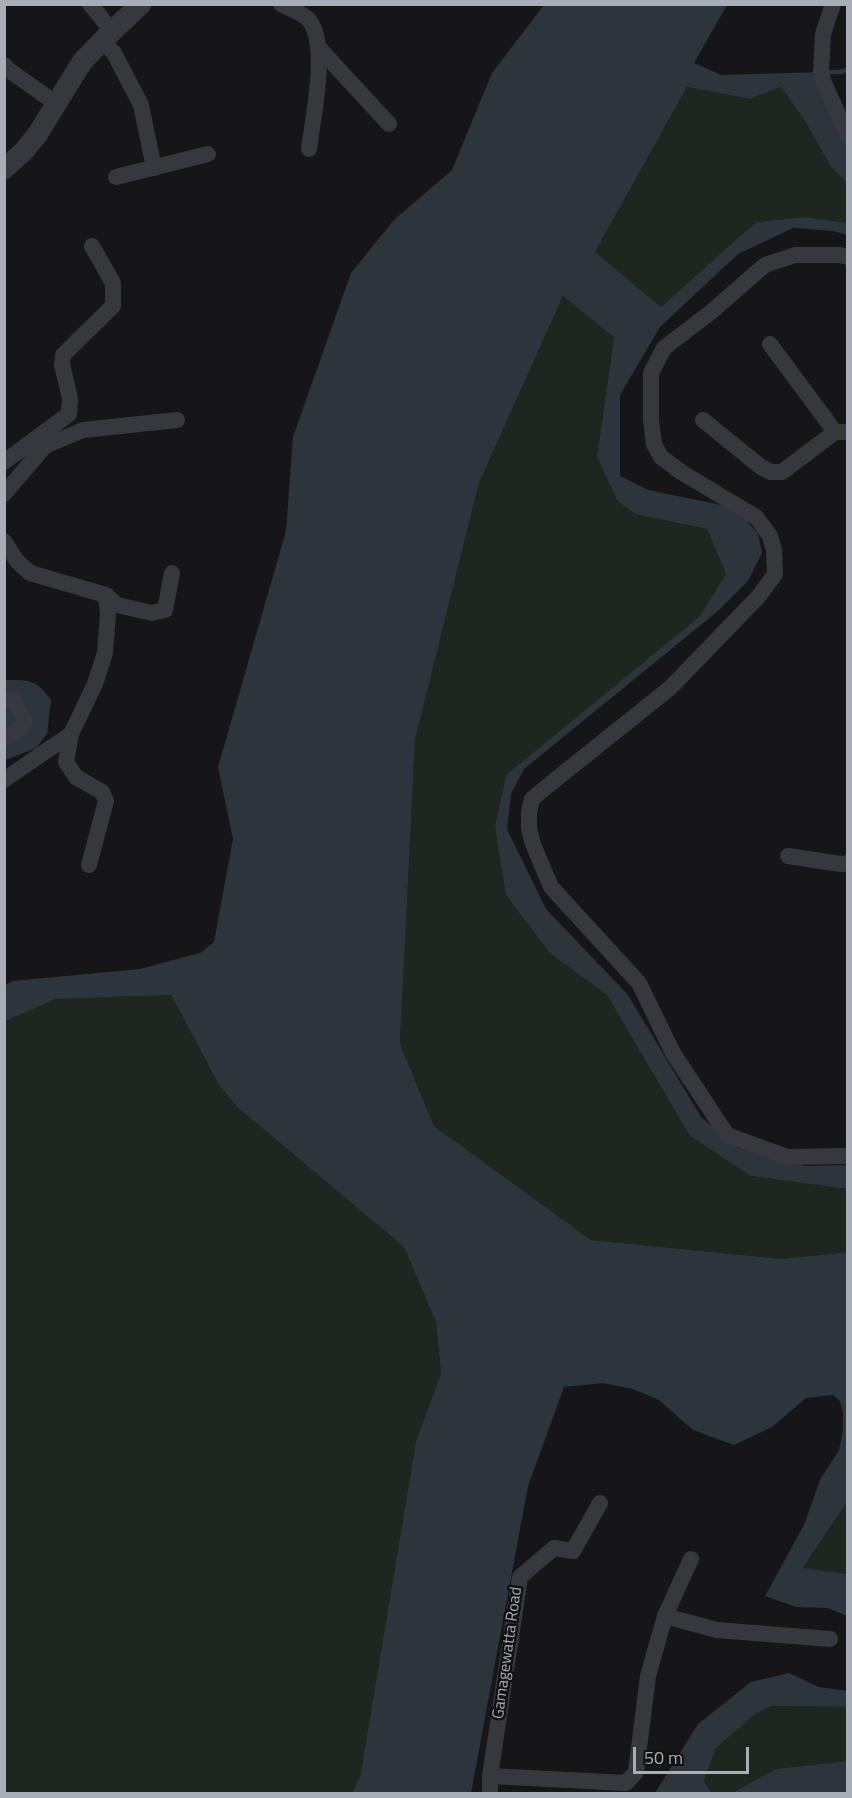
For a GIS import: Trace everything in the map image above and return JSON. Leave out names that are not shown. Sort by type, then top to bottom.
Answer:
[{"type":"street","points":[[90,4],[141,105],[154,168]]},
{"type":"street","points":[[6,164],[24,151],[37,135],[82,62],[141,4]]},
{"type":"street","points":[[281,4],[308,18],[316,30],[320,59],[309,149]]},
{"type":"street","points":[[833,4],[823,34],[821,72],[848,136]]},
{"type":"street","points":[[318,47],[389,124]]},
{"type":"street","points":[[4,65],[57,104]]},
{"type":"street","points":[[116,177],[208,154]]},
{"type":"street","points":[[4,462],[69,414],[70,398],[62,365],[63,355],[114,306],[113,283],[92,246]]},
{"type":"street","points":[[848,257],[795,255],[765,265],[711,312],[664,348],[651,373],[651,420],[654,444],[661,457],[681,472],[756,517],[770,537],[774,549],[775,574],[759,596],[670,688],[532,799],[529,829],[550,886],[639,982],[673,1053],[727,1135],[787,1156],[848,1156]]},
{"type":"street","points":[[703,420],[761,467],[771,472],[782,472],[841,432],[770,344]]},
{"type":"street","points":[[4,494],[45,446],[83,430],[177,420]]},
{"type":"street","points":[[4,541],[17,561],[30,573],[106,596],[117,605],[152,613],[165,610],[172,573]]},
{"type":"street","points":[[89,865],[106,801],[102,792],[76,777],[66,762],[71,734],[95,684],[105,653],[108,614],[106,596]]},
{"type":"street","points":[[4,698],[13,700],[25,722],[21,729],[4,739]]},
{"type":"street","points":[[4,780],[71,734]]},
{"type":"street","points":[[788,856],[841,864],[848,863]]},
{"type":"street","name":"Gamagewatta Road","points":[[490,1794],[490,1776],[520,1577],[554,1548],[573,1551],[600,1503]]},
{"type":"street","points":[[490,1776],[627,1783],[636,1772],[648,1676],[665,1616],[691,1559]]},
{"type":"street","points":[[665,1616],[717,1630],[830,1639]]},
{"type":"shaded area","points":[[544,5],[727,5],[694,63],[721,75],[824,72],[847,127],[847,182],[831,167],[805,121],[781,87],[750,99],[687,87],[595,252],[661,307],[756,222],[805,217],[847,223],[847,235],[833,231],[793,228],[738,254],[660,327],[620,395],[620,476],[648,490],[736,508],[758,534],[762,553],[748,581],[718,611],[524,769],[511,794],[507,829],[546,909],[628,995],[701,1117],[738,1148],[805,1166],[847,1165],[847,1189],[751,1176],[690,1136],[607,995],[550,953],[506,895],[495,826],[506,775],[700,616],[726,574],[707,529],[635,514],[617,500],[597,456],[614,337],[563,296],[479,483],[415,740],[400,1044],[434,1126],[591,1240],[782,1259],[847,1252],[847,1502],[803,1568],[847,1574],[847,1616],[828,1608],[796,1607],[765,1596],[804,1525],[820,1480],[839,1450],[843,1430],[843,1413],[840,1401],[833,1395],[806,1398],[772,1427],[734,1445],[693,1430],[659,1400],[633,1389],[603,1383],[564,1387],[528,1486],[471,1793],[352,1793],[360,1777],[416,1441],[441,1374],[436,1322],[404,1247],[236,1106],[219,1085],[171,995],[56,999],[5,1021],[5,985],[13,981],[140,969],[200,953],[214,942],[233,839],[218,767],[286,531],[293,437],[351,273],[394,220],[452,170],[492,73]]},
{"type":"shaded area","points":[[687,87],[750,99],[781,87],[805,121],[831,166],[847,182],[847,223],[805,217],[756,222],[661,307],[595,252]]},
{"type":"shaded area","points":[[563,296],[614,336],[597,456],[635,514],[707,529],[726,574],[700,616],[506,775],[495,826],[550,953],[607,995],[690,1136],[751,1176],[847,1189],[847,1252],[782,1259],[591,1240],[434,1126],[400,1044],[415,740],[479,483]]},
{"type":"shaded area","points":[[5,680],[20,680],[36,684],[51,700],[47,734],[36,748],[5,760]]},
{"type":"shaded area","points":[[171,995],[219,1085],[236,1106],[404,1247],[436,1322],[441,1374],[416,1441],[360,1777],[352,1793],[5,1793],[4,1021],[56,999]]},
{"type":"shaded area","points":[[847,1502],[847,1574],[803,1569]]},
{"type":"shaded area","points":[[789,1673],[819,1687],[847,1691],[847,1707],[771,1706],[755,1714],[716,1748],[704,1781],[711,1793],[655,1793],[698,1724],[751,1682]]},
{"type":"shaded area","points":[[771,1706],[847,1707],[847,1761],[776,1769],[732,1793],[711,1793],[704,1781],[716,1748],[755,1714]]},
{"type":"shaded area","points":[[847,1761],[847,1793],[732,1793],[776,1769]]},
{"type":"waterway","points":[[824,72],[848,70]]}]
